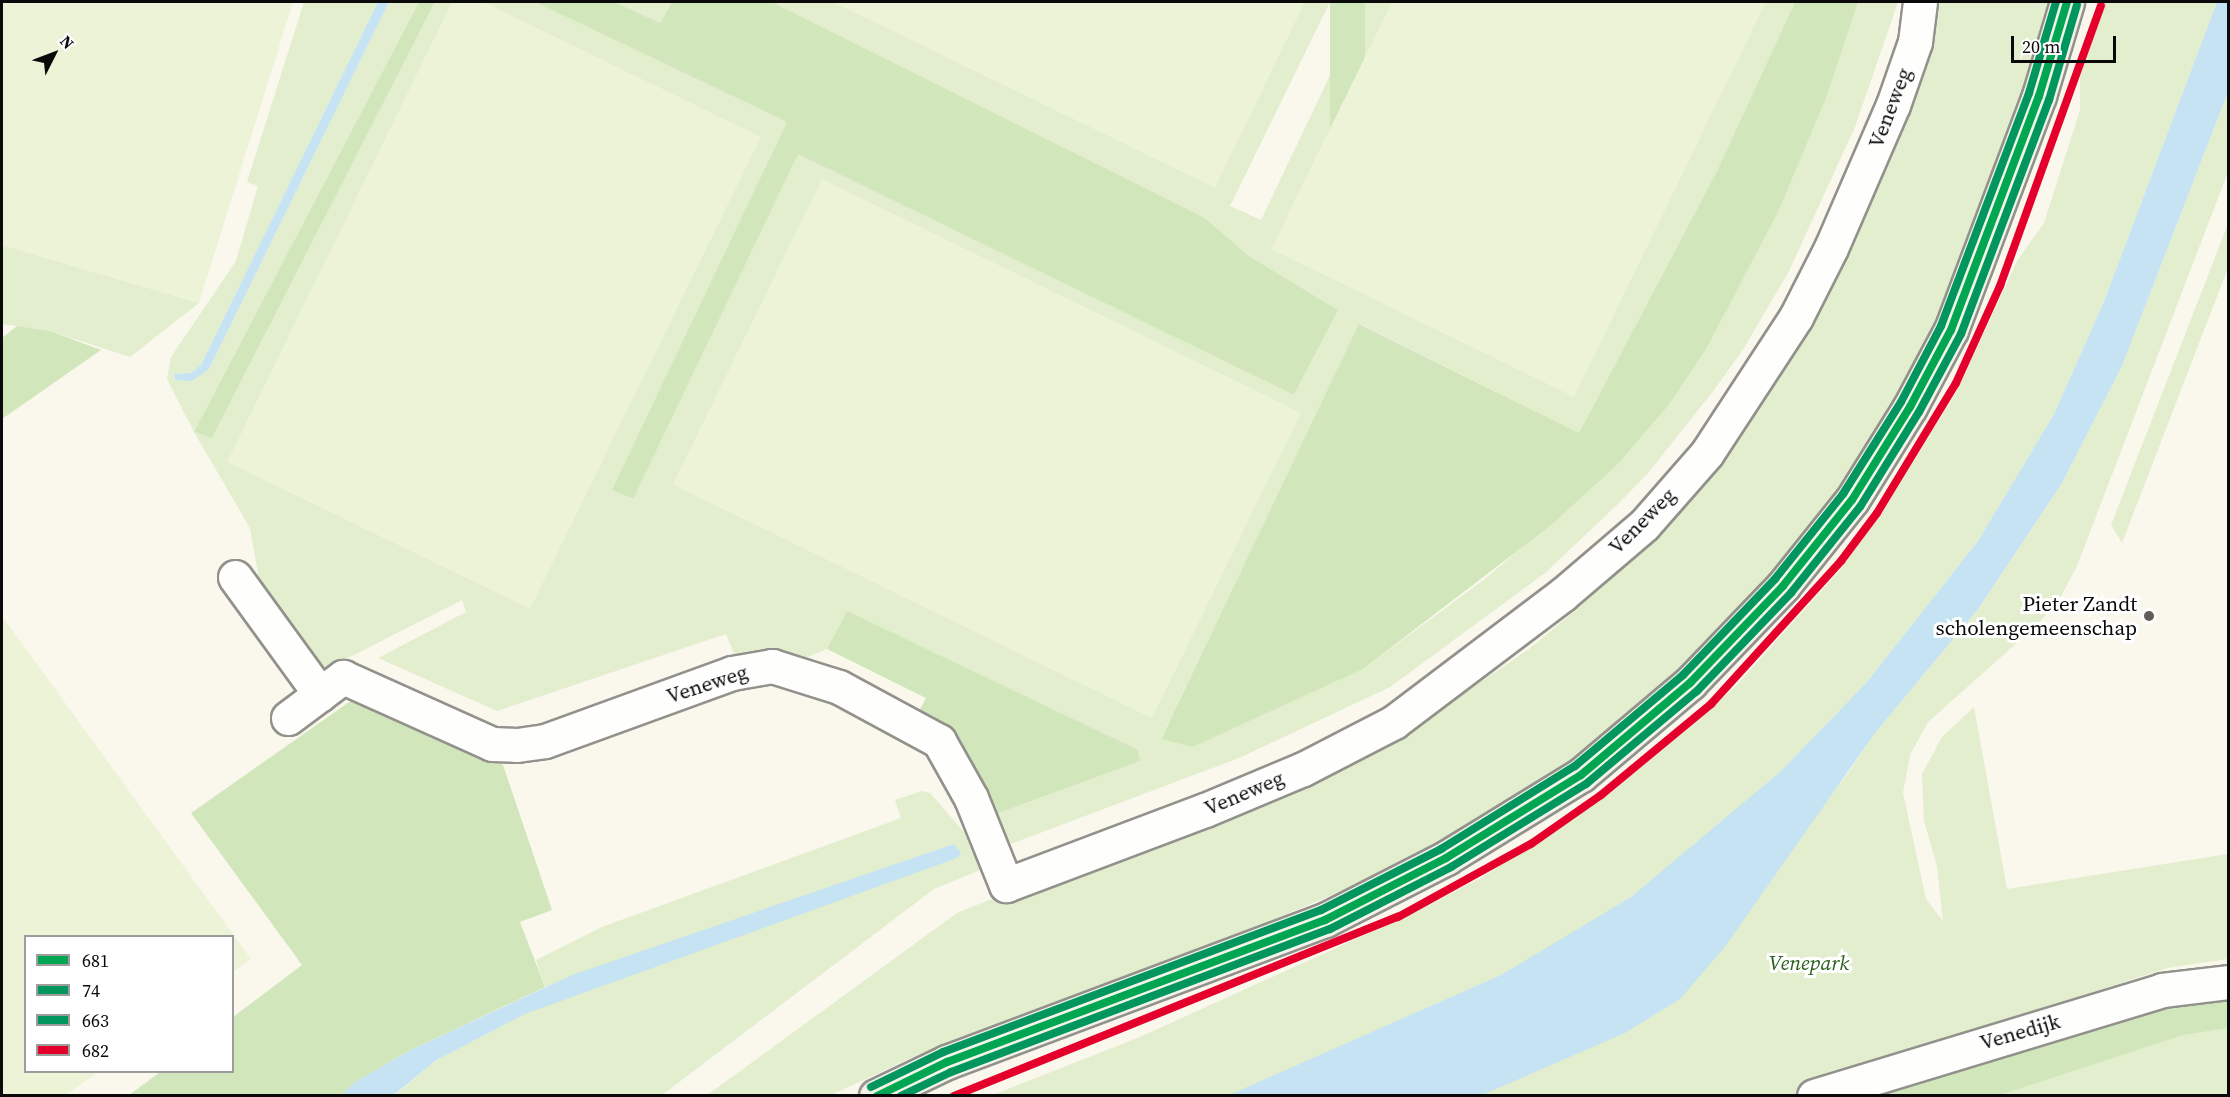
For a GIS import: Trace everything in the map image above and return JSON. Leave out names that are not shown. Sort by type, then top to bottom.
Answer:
[{"type":"main road","points":[[876,1095],[947,1062],[1325,920],[1426,869],[1581,775],[1690,683],[1783,586],[1852,500],[1910,407],[1951,330],[2039,96],[2067,2]]},
{"type":"main road","points":[[925,1095],[1393,908],[1525,835],[1594,787],[1704,696],[1833,555],[1869,508],[1947,378],[1990,282],[2091,2]]},
{"type":"street","name":"Veneweg","points":[[288,718],[343,677],[492,744],[517,745],[545,741],[732,673],[772,666],[839,687],[939,741],[971,798],[1006,885],[1205,810],[1303,769],[1394,722],[1562,595],[1644,525],[1707,453],[1797,317],[1831,248],[1893,105],[1915,42],[1920,2]]},
{"type":"street","points":[[235,577],[320,694]]},
{"type":"street","name":"Venedijk","points":[[1814,1095],[2162,990],[2229,982]]},
{"type":"green space","points":[[2,2],[293,2],[199,303],[2,245]]},
{"type":"green space","points":[[304,2],[378,2],[201,365],[191,373],[174,374],[174,379],[209,369],[389,2],[419,2],[194,432],[167,379],[171,357],[236,261],[258,186],[247,182]]},
{"type":"green space","points":[[419,2],[435,2],[212,438],[194,432]]},
{"type":"green space","points":[[435,2],[535,2],[787,122],[613,490],[632,499],[797,153],[1294,395],[1338,310],[1249,256],[1205,218],[772,2],[1330,2],[1230,206],[1261,220],[1365,2],[1795,2],[1717,171],[1579,433],[1360,324],[1161,738],[1193,747],[1363,669],[1485,579],[1619,463],[1667,407],[1858,2],[1898,2],[1855,127],[1789,271],[1744,348],[1714,390],[1648,473],[1620,502],[1545,573],[1390,687],[1239,758],[1011,844],[994,815],[1140,761],[847,611],[827,649],[803,659],[769,649],[736,658],[726,634],[497,711],[378,658],[466,612],[462,600],[340,662],[325,667],[313,660],[260,585],[250,528],[194,432],[212,438]]},
{"type":"green space","points":[[452,2],[484,2],[761,137],[530,609],[227,462]]},
{"type":"green space","points":[[535,2],[615,2],[660,23],[672,2],[772,2],[1205,218],[1249,256],[1338,310],[1294,395],[798,154],[633,499],[612,490],[787,122]]},
{"type":"green space","points":[[615,2],[672,2],[660,23]]},
{"type":"green space","points":[[833,2],[1305,2],[1215,188]]},
{"type":"green space","points":[[1330,2],[1365,2],[1365,229],[1330,229]]},
{"type":"green space","points":[[1392,2],[1766,2],[1574,397],[1271,249]]},
{"type":"green space","points":[[1795,2],[1858,2],[1826,98],[1778,212],[1706,349],[1667,407],[1619,463],[1551,525],[1363,669],[1193,747],[1161,739],[1359,324],[1579,433],[1717,171]]},
{"type":"green space","points":[[1938,2],[2051,2],[2004,151],[1941,313],[1904,389],[1828,506],[1731,625],[1603,737],[1533,790],[1400,867],[1185,956],[913,1057],[831,1095],[706,1096],[957,913],[1413,728],[1529,649],[1576,610],[1642,549],[1688,497],[1781,371],[1831,285],[1893,140],[1930,52]]},
{"type":"green space","points":[[2105,2],[2217,2],[2103,304],[2054,414],[1978,541],[1867,682],[1780,772],[1688,853],[1631,897],[1578,930],[1501,975],[1229,1096],[990,1096],[1140,1037],[1411,914],[1481,878],[1613,791],[1733,689],[1839,571],[1881,514],[1957,391],[2017,261],[2044,223],[2080,110],[2080,72]]},
{"type":"green space","name":"Venepark","points":[[2228,92],[2228,172],[2077,566],[2060,598],[2038,624],[1928,722],[1910,755],[1903,793],[1926,899],[1943,921],[1937,866],[1924,821],[1922,774],[1942,737],[1974,707],[2007,889],[2228,854],[2228,959],[2167,968],[2007,1020],[2228,1018],[2228,1095],[1352,1096],[1841,783],[1875,733],[1978,609],[2062,483],[2122,366]]},
{"type":"green space","points":[[822,179],[1301,413],[1152,718],[673,485]]},
{"type":"green space","points":[[2228,224],[2228,268],[2122,543],[2111,525]]},
{"type":"green space","points":[[2,245],[199,303],[130,357],[50,331],[2,324]]},
{"type":"green space","points":[[17,326],[50,331],[101,350],[2,419],[2,338]]},
{"type":"green space","points":[[847,611],[1138,750],[1140,761],[994,815],[915,719],[926,698],[827,649]]},
{"type":"green space","points":[[2,616],[234,935],[24,935],[24,1073],[97,1073],[66,1095],[2,1095]]},
{"type":"green space","points":[[352,700],[503,765],[552,910],[520,922],[545,987],[409,1051],[357,1081],[341,1095],[128,1096],[159,1073],[234,1073],[234,1016],[302,965],[191,813]]},
{"type":"green space","points":[[922,791],[930,793],[964,832],[980,870],[934,889],[662,1095],[394,1096],[435,1061],[525,1014],[954,844],[545,987],[536,960],[602,927],[901,818],[895,800]]},
{"type":"green space","points":[[234,936],[251,959],[234,971]]},
{"type":"green space","points":[[2228,991],[2228,1028],[2183,1035],[2000,1095],[1866,1096],[2175,1000]]},
{"type":"water","points":[[378,2],[389,2],[209,369],[192,381],[175,380],[174,374],[191,373],[201,365]]},
{"type":"water","points":[[2217,2],[2228,2],[2228,92],[2122,366],[2062,483],[1978,609],[1875,733],[1724,948],[1680,999],[1625,1033],[1482,1095],[1229,1095],[1501,975],[1631,897],[1780,772],[1867,682],[1978,541],[2054,414],[2103,304]]},
{"type":"water","points":[[954,844],[961,853],[957,858],[525,1014],[435,1061],[394,1095],[341,1095],[357,1081],[409,1051],[572,975]]},
{"type":"transit line","name":"663","points":[[871,1087],[943,1052],[1321,910],[1441,849],[1575,766],[1683,675],[1775,579],[1843,494],[1901,402],[1941,326],[2029,93],[2056,2]]},
{"type":"transit line","name":"681","points":[[877,1096],[947,1062],[1325,920],[1446,858],[1581,775],[1690,683],[1783,586],[1852,500],[1910,407],[1951,330],[2039,96],[2067,2]]},
{"type":"transit line","name":"74","points":[[901,1096],[951,1072],[1330,929],[1451,867],[1586,784],[1697,691],[1791,593],[1860,507],[1919,412],[1961,334],[2049,100],[2077,5]]},
{"type":"transit line","name":"682","points":[[954,1096],[1398,917],[1531,844],[1601,795],[1711,704],[1841,561],[1877,513],[1956,383],[2000,286],[2101,6]]},
{"type":"place","name":"Pieter Zandt scholengemeenschap","points":[[2149,616]]}]
